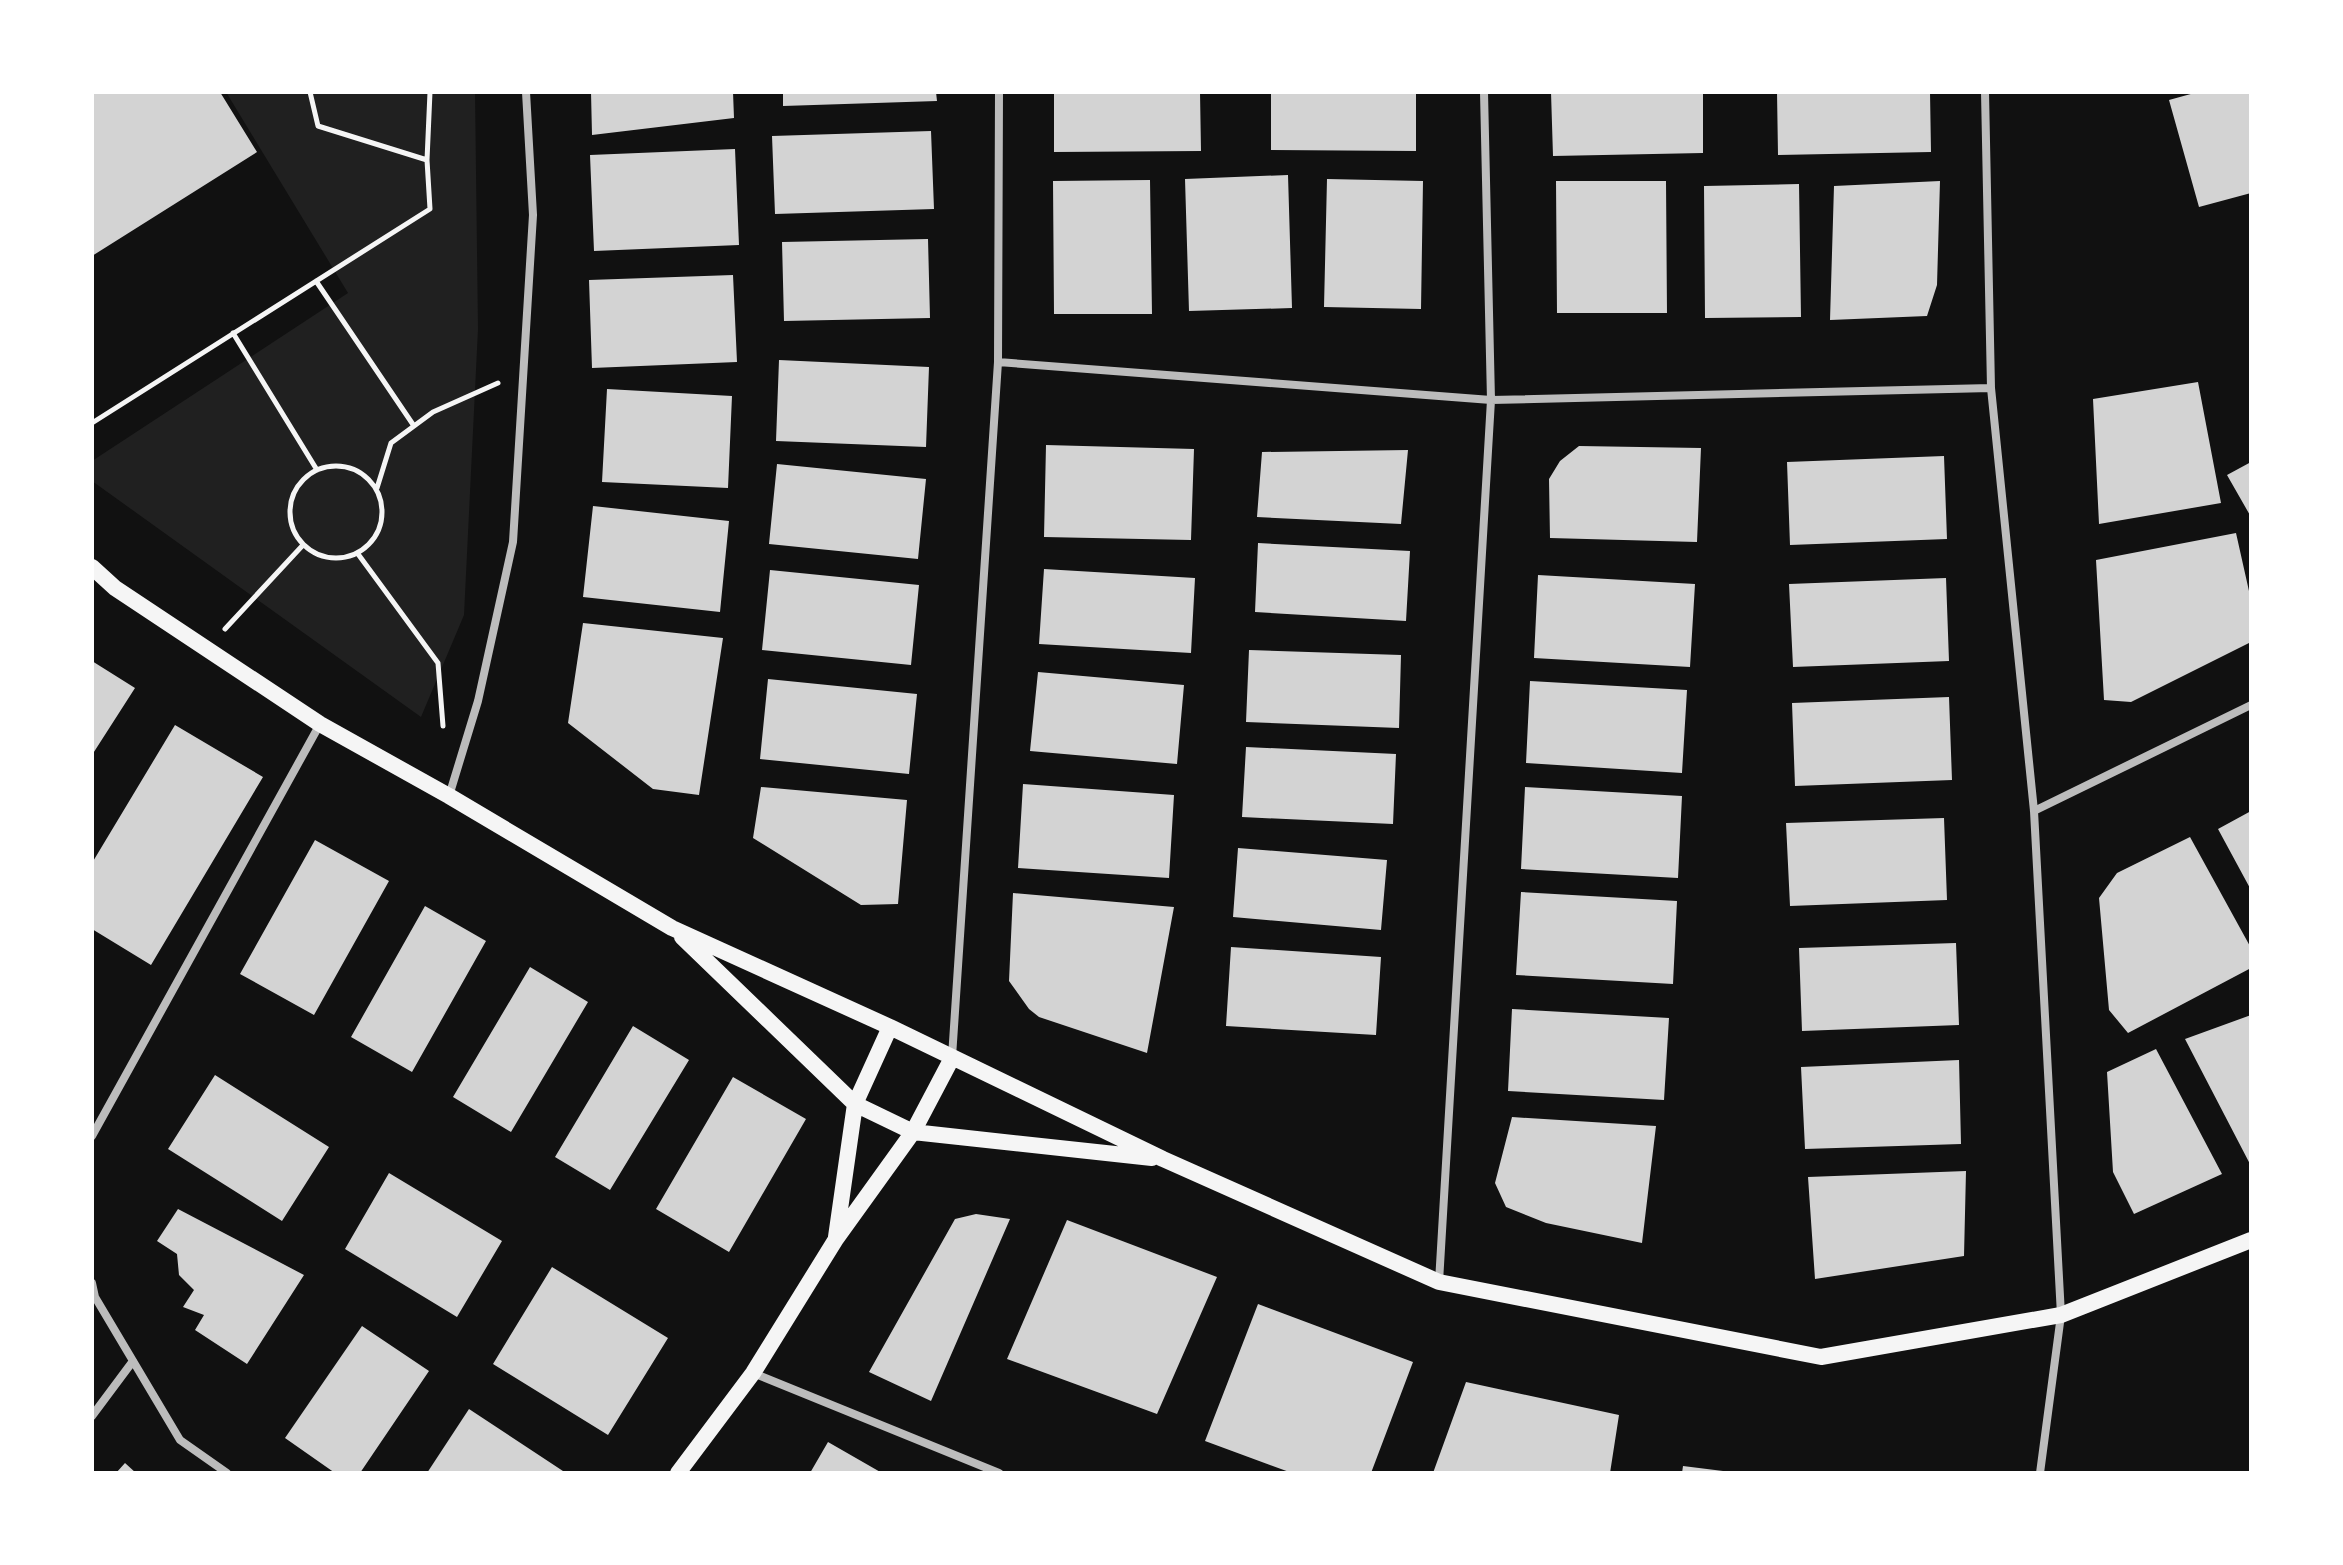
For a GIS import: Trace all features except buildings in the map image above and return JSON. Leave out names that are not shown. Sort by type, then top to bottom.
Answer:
[{"type":"main road","points":[[92,567],[115,588],[320,724],[672,928],[890,1027],[1163,1159],[1439,1282],[1821,1357],[2061,1315],[2251,1240]]},
{"type":"main road","points":[[672,928],[855,1104],[913,1132],[1163,1159]]},
{"type":"main road","points":[[836,1239],[855,1104],[890,1027]]},
{"type":"main road","points":[[678,1473],[753,1373],[836,1239],[913,1132],[952,1058]]},
{"type":"street","points":[[449,796],[478,701],[513,542],[533,215],[526,92]]},
{"type":"street","points":[[952,1058],[998,362],[999,92]]},
{"type":"street","points":[[1439,1282],[1491,400],[1484,92]]},
{"type":"street","points":[[1985,92],[1991,388],[2034,811],[2061,1315],[2040,1473]]},
{"type":"street","points":[[998,362],[1491,400],[1991,388]]},
{"type":"street","points":[[2034,811],[2251,705]]},
{"type":"street","points":[[92,1136],[320,724]]},
{"type":"street","points":[[92,1283],[95,1297],[180,1440],[227,1473]]},
{"type":"street","points":[[92,1416],[133,1361]]},
{"type":"street","points":[[753,1373],[999,1473]]},
{"type":"path","points":[[310,92],[318,126],[427,160]]},
{"type":"path","points":[[92,423],[430,209],[427,160],[430,92]]},
{"type":"path","points":[[316,281],[414,426]]},
{"type":"path","points":[[233,333],[317,470]]},
{"type":"path","points":[[376,489],[391,443],[433,412],[524,371]]},
{"type":"path","points":[[343,466],[368,478],[376,489],[382,503],[379,532],[370,545],[358,554],[344,559],[329,559],[315,554],[294,533],[289,519],[295,490],[304,478],[317,470],[343,466]]},
{"type":"path","points":[[207,648],[303,545]]},
{"type":"path","points":[[358,554],[438,663],[444,737]]},
{"type":"shaded area","points":[[226,92],[475,92],[478,329],[464,615],[421,717],[92,481],[92,461],[348,293]]}]
